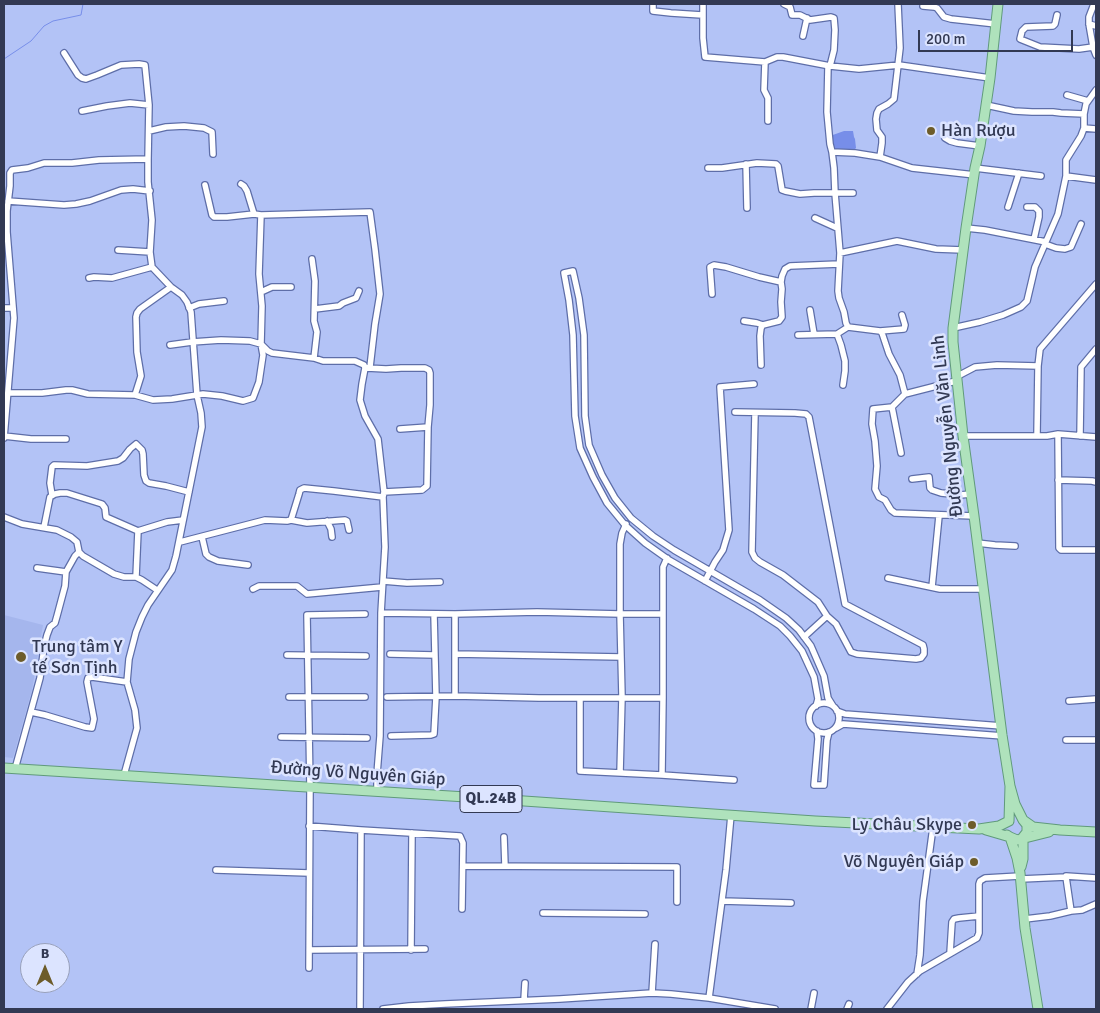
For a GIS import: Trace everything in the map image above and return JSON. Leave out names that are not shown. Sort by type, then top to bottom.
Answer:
[{"type":"main road","name":"Đường Nguyễn Văn Linh","points":[[998,4],[990,78],[963,250],[953,328],[953,342],[963,436],[1010,786],[1015,804],[1024,820]]},
{"type":"main road","name":"Đường Võ Nguyên Giáp","points":[[4,768],[377,791],[815,822],[979,829],[998,826],[1009,821]]},
{"type":"main road","name":"Đường Nguyễn Văn Linh","points":[[1009,821],[1010,786]]},
{"type":"main road","points":[[1038,1009],[1017,858],[1006,831],[1006,824],[1016,818],[1024,820],[1033,827],[1096,832]]},
{"type":"main road","points":[[1020,876],[1023,859],[1023,837],[1026,835],[1027,828],[1024,820]]},
{"type":"main road","name":"Đường Võ Nguyên Giáp","points":[[979,829],[1010,837]]},
{"type":"main road","points":[[1010,837],[1017,840],[1023,837],[1060,830]]},
{"type":"street","points":[[653,4],[653,10],[702,15]]},
{"type":"street","points":[[702,4],[704,57],[765,62],[777,57],[783,57],[829,66],[859,69],[899,65],[990,78]]},
{"type":"street","points":[[784,4],[790,7],[792,15],[800,15],[811,19],[831,16],[835,20],[834,50],[829,66],[827,112],[834,168],[834,193],[840,253],[838,291],[848,328]]},
{"type":"street","points":[[880,157],[882,137],[877,130],[876,119],[879,109],[894,99],[899,65],[898,4]]},
{"type":"street","points":[[941,4],[942,14]]},
{"type":"street","points":[[1094,4],[1089,17],[1089,24],[1096,55]]},
{"type":"street","points":[[923,6],[937,8],[944,17],[951,19],[996,24]]},
{"type":"street","points":[[1057,14],[1053,26],[1026,27],[1022,31],[1020,39],[1040,46],[1079,49],[1093,47]]},
{"type":"street","points":[[803,36],[806,18]]},
{"type":"street","points":[[1089,24],[1096,26]]},
{"type":"street","points":[[64,53],[78,74],[86,79],[121,65],[145,64],[149,105],[148,182],[152,220],[150,252],[152,268],[171,287],[182,294],[191,312],[197,395],[201,413],[202,427],[180,542],[172,570],[157,590],[142,617],[129,659],[127,682],[137,725],[124,775]]},
{"type":"street","points":[[765,62],[764,90],[768,98],[768,121]]},
{"type":"street","points":[[953,328],[980,322],[1020,307],[1027,300],[1035,267],[1058,214],[1066,176],[1066,160],[1084,128],[1086,104],[1096,92]]},
{"type":"street","points":[[1067,94],[1088,101]]},
{"type":"street","points":[[82,111],[107,106],[149,105]]},
{"type":"street","points":[[986,105],[1014,111],[1084,114]]},
{"type":"street","points":[[149,132],[166,127],[204,128],[212,132],[213,154]]},
{"type":"street","points":[[1084,128],[1096,129]]},
{"type":"street","points":[[945,138],[958,143],[980,146]]},
{"type":"street","points":[[832,152],[880,157],[912,168],[1019,173],[1041,176]]},
{"type":"street","points":[[66,439],[4,437],[14,325],[8,250],[7,211],[10,173],[12,170],[44,163],[148,159]]},
{"type":"street","points":[[746,164],[747,208]]},
{"type":"street","points":[[708,168],[746,164],[776,164],[782,190],[785,192],[800,194],[853,193]]},
{"type":"street","points":[[1008,207],[1019,173]]},
{"type":"street","points":[[1066,176],[1096,180]]},
{"type":"street","points":[[241,184],[247,191],[254,214]]},
{"type":"street","points":[[205,185],[214,217],[254,214],[370,212],[380,294],[368,368],[362,384],[360,400],[365,416],[378,439],[383,494],[385,547],[381,613],[380,736],[377,791]]},
{"type":"street","points":[[8,201],[64,205],[90,201],[121,190],[150,191]]},
{"type":"street","points":[[1027,207],[1034,207],[1039,211],[1034,239]]},
{"type":"street","points":[[7,389],[42,393],[72,390],[88,394],[135,395],[153,400],[204,394],[243,401],[253,398],[260,382],[263,355],[261,344],[262,306],[260,274],[261,215]]},
{"type":"street","points":[[815,218],[837,228]]},
{"type":"street","points":[[966,228],[1034,239],[1056,248],[1065,249],[1071,247],[1081,224]]},
{"type":"street","points":[[840,253],[897,241],[936,249],[963,250]]},
{"type":"street","points":[[118,250],[150,252]]},
{"type":"street","points":[[312,259],[315,281],[314,321],[317,332],[314,358]]},
{"type":"street","points":[[712,294],[710,267],[714,264],[781,282]]},
{"type":"street","points":[[744,322],[763,325],[779,321],[782,317],[780,302],[781,282],[785,269],[790,266],[839,264]]},
{"type":"street","points":[[89,278],[112,278],[152,268]]},
{"type":"street","points":[[836,728],[840,719],[828,698],[824,676],[811,646],[792,624],[760,600],[653,536],[631,518],[615,498],[602,475],[589,445],[585,416],[584,335],[579,298],[573,271],[564,273],[573,335],[575,416],[580,448],[607,503],[624,525],[645,543],[754,609],[784,630],[802,651],[814,677],[818,699],[809,720],[817,731],[821,733],[829,732],[836,728],[843,724],[1003,736]]},
{"type":"street","points":[[1037,435],[1040,349],[1096,284]]},
{"type":"street","points":[[135,395],[142,376],[137,352],[137,313],[171,287]]},
{"type":"street","points":[[261,292],[272,287],[291,287]]},
{"type":"street","points":[[315,309],[339,306],[343,302],[356,298],[359,291]]},
{"type":"street","points":[[189,308],[199,304],[224,300]]},
{"type":"street","points":[[4,308],[13,308]]},
{"type":"street","points":[[810,310],[814,334]]},
{"type":"street","points":[[798,335],[837,334],[848,328],[880,331],[904,329],[905,325],[902,315]]},
{"type":"street","points":[[762,365],[760,336],[763,325]]},
{"type":"street","points":[[880,331],[900,375],[905,394]]},
{"type":"street","points":[[837,334],[845,361],[843,385]]},
{"type":"street","points":[[170,345],[221,340],[250,341],[261,344],[272,353],[324,361],[355,362],[368,368],[425,368],[429,370],[430,405],[427,486],[422,490],[383,494],[304,488],[300,490],[291,520]]},
{"type":"street","points":[[1080,436],[1081,367],[1096,349]]},
{"type":"street","points":[[974,516],[895,513],[891,510],[875,489],[877,466],[872,424],[873,409],[892,406],[905,394],[956,379],[975,367],[997,365],[1038,366]]},
{"type":"street","points":[[705,580],[723,550],[729,530],[720,388],[754,384]]},
{"type":"street","points":[[892,406],[901,453]]},
{"type":"street","points":[[735,412],[795,413],[806,414],[809,417],[845,604],[922,645],[924,654],[922,658],[916,659],[851,652],[836,624],[827,616],[818,602],[783,575],[755,558],[752,552],[755,413]]},
{"type":"street","points":[[400,428],[428,427]]},
{"type":"street","points":[[1058,434],[1059,548],[1061,550],[1096,550]]},
{"type":"street","points":[[963,436],[1058,434],[1096,437]]},
{"type":"street","points":[[44,527],[52,495],[50,483],[52,467],[87,466],[118,462],[136,444],[142,450],[146,481],[189,492]]},
{"type":"street","points":[[912,479],[929,477],[930,488],[941,493],[971,494]]},
{"type":"street","points":[[1058,480],[1096,482]]},
{"type":"street","points":[[52,495],[67,493],[99,503],[104,506],[106,517],[138,531],[167,522],[183,520]]},
{"type":"street","points":[[932,587],[939,516]]},
{"type":"street","points":[[4,517],[22,524],[57,530],[71,536],[83,556],[114,574],[124,578],[136,577],[157,590]]},
{"type":"street","points":[[620,773],[622,698],[620,544],[624,525],[631,518]]},
{"type":"street","points":[[180,542],[265,520],[291,520],[307,523],[347,521],[349,530]]},
{"type":"street","points":[[327,521],[332,537]]},
{"type":"street","points":[[136,577],[138,531]]},
{"type":"street","points":[[202,537],[206,554],[209,556],[218,561],[248,565]]},
{"type":"street","points":[[978,543],[1015,546]]},
{"type":"street","points":[[15,768],[40,678],[44,647],[50,627],[55,623],[65,586],[66,572],[79,552]]},
{"type":"street","points":[[662,776],[664,698],[663,567],[667,558]]},
{"type":"street","points":[[37,568],[66,572]]},
{"type":"street","points":[[888,578],[940,589],[983,589]]},
{"type":"street","points":[[253,589],[259,586],[296,586],[307,594],[383,584],[440,582]]},
{"type":"street","points":[[381,613],[537,612],[663,614]]},
{"type":"street","points":[[309,968],[310,787],[307,615],[365,614]]},
{"type":"street","points":[[390,736],[434,734],[436,696],[434,614]]},
{"type":"street","points":[[455,614],[456,696]]},
{"type":"street","points":[[804,637],[827,616]]},
{"type":"street","points":[[784,630],[792,624]]},
{"type":"street","points":[[390,654],[435,655]]},
{"type":"street","points":[[456,654],[621,658]]},
{"type":"street","points":[[287,655],[366,656]]},
{"type":"street","points":[[31,712],[92,728],[94,719],[87,682],[88,678],[127,682]]},
{"type":"street","points":[[289,697],[365,697]]},
{"type":"street","points":[[387,697],[664,698]]},
{"type":"street","points":[[580,698],[580,771],[734,780]]},
{"type":"street","points":[[1069,701],[1096,699]]},
{"type":"street","points":[[816,706],[823,703],[845,714],[1002,726]]},
{"type":"street","points":[[944,732],[946,721]]},
{"type":"street","points":[[817,731],[814,785],[824,785],[829,732]]},
{"type":"street","points":[[280,737],[367,738]]},
{"type":"street","points":[[1066,740],[1096,740]]},
{"type":"street","points":[[709,998],[728,854],[731,815]]},
{"type":"street","points":[[310,826],[460,836],[463,843],[462,908]]},
{"type":"street","points":[[917,974],[923,901],[933,827]]},
{"type":"street","points":[[360,1009],[361,830]]},
{"type":"street","points":[[411,950],[412,833]]},
{"type":"street","points":[[504,837],[504,866]]},
{"type":"street","points":[[462,866],[677,866],[677,902]]},
{"type":"street","points":[[216,870],[309,873]]},
{"type":"street","points":[[887,1009],[908,982],[920,971],[977,938],[979,933],[978,884],[980,880],[1020,876],[1096,878]]},
{"type":"street","points":[[1066,877],[1071,911]]},
{"type":"street","points":[[722,901],[791,903]]},
{"type":"street","points":[[1025,923],[1082,910],[1096,904]]},
{"type":"street","points":[[544,913],[645,914]]},
{"type":"street","points":[[950,953],[952,922],[954,919],[979,916]]},
{"type":"street","points":[[652,993],[654,944]]},
{"type":"street","points":[[309,950],[425,949]]},
{"type":"street","points":[[524,1000],[525,983]]},
{"type":"street","points":[[383,1009],[652,993],[709,998],[775,1009]]},
{"type":"street","points":[[810,1009],[814,993]]},
{"type":"shaded area","name":"Trung tâm Y tế Sơn Tịnh","points":[[4,615],[43,625],[32,690],[13,758],[4,757]]},
{"type":"water","points":[[844,131],[853,131],[856,148],[853,151],[835,151],[830,136]]},
{"type":"waterway","points":[[4,59],[31,41],[44,26],[53,21],[81,15],[83,4]]},
{"type":"place","name":"Hàn Rượu","points":[[931,131]]},
{"type":"place","name":"Trung tâm Y tế Sơn Tịnh","points":[[21,657]]},
{"type":"place","name":"Ly Châu Skype","points":[[972,825]]},
{"type":"place","name":"Võ Nguyên Giáp","points":[[974,862]]}]
